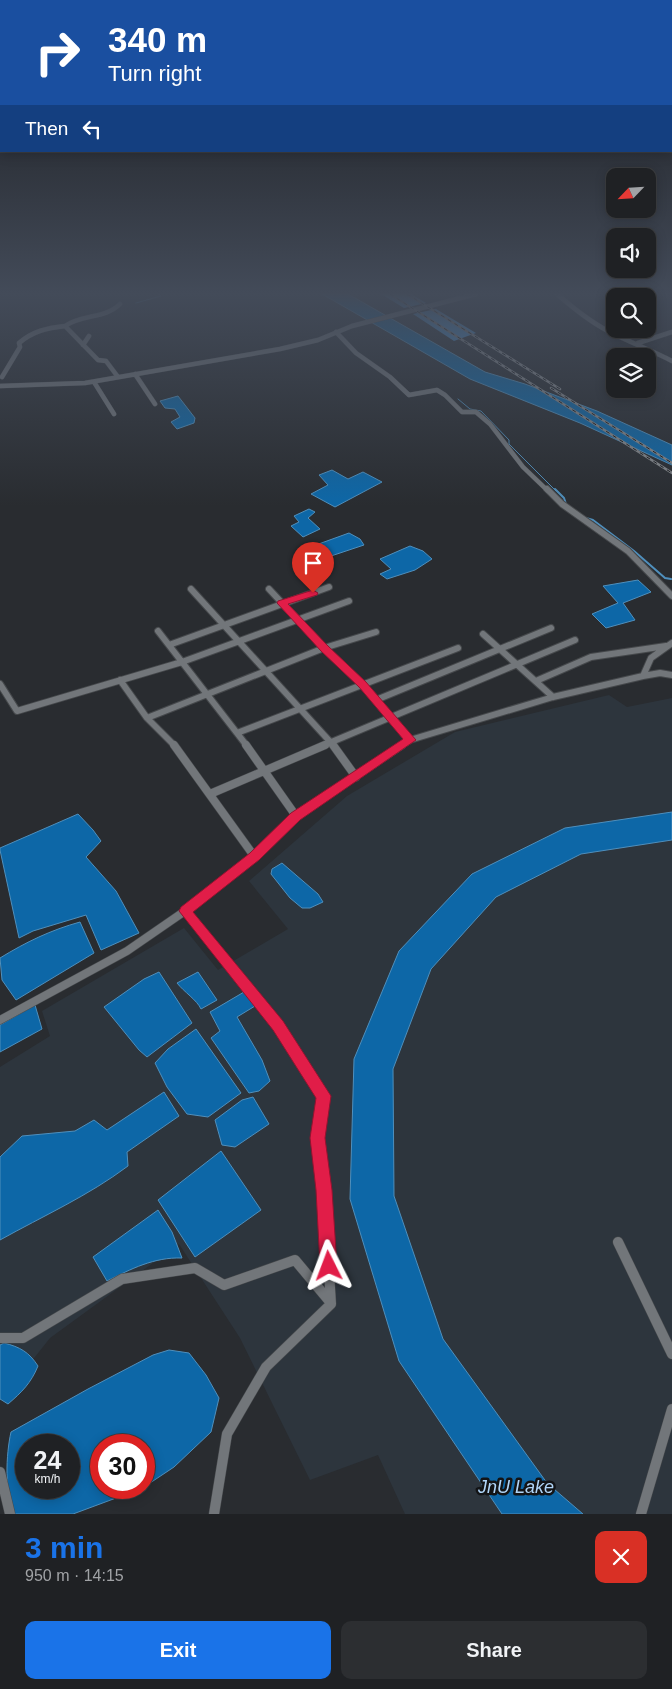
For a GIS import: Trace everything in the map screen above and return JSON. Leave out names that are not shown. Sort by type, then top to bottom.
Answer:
[{"type":"street","points":[[6,386],[1,375],[9,365]]},
{"type":"street","points":[[109,365],[118,378]]},
{"type":"street","points":[[0,386],[68,386],[189,365]]},
{"type":"street","points":[[373,365],[390,377],[409,395],[437,390],[445,395],[462,412],[476,412],[490,424],[507,444],[523,468],[555,498],[628,551],[672,596]]},
{"type":"street","points":[[135,374],[155,404]]},
{"type":"street","points":[[94,382],[114,414]]},
{"type":"street","points":[[169,645],[329,587]]},
{"type":"street","points":[[191,589],[330,742],[356,777]]},
{"type":"street","points":[[269,589],[324,648],[362,684],[410,740]]},
{"type":"street","points":[[0,684],[17,711],[182,662],[349,601]]},
{"type":"street","points":[[376,700],[551,628]]},
{"type":"street","points":[[158,631],[237,733],[262,771],[296,816]]},
{"type":"street","points":[[148,718],[324,648],[376,632]]},
{"type":"street","points":[[483,634],[553,697]]},
{"type":"street","points":[[210,794],[330,742],[392,719],[519,666],[575,640]]},
{"type":"street","points":[[536,681],[608,652],[669,644]]},
{"type":"street","points":[[643,676],[651,658],[669,644]]},
{"type":"street","points":[[237,733],[458,648]]},
{"type":"street","points":[[0,1020],[127,951],[185,911],[254,856],[296,816],[410,740],[553,697],[643,676],[660,673],[672,675]]},
{"type":"street","points":[[120,680],[148,718],[180,751],[254,856]]},
{"type":"street","points":[[185,911],[278,1025],[323,1096],[318,1138],[324,1190],[331,1304],[266,1367],[227,1434],[214,1514]]},
{"type":"street","points":[[618,1242],[672,1354]]},
{"type":"street","points":[[0,1338],[23,1338],[122,1279],[195,1268],[224,1285],[295,1260],[331,1304]]},
{"type":"street","points":[[640,1514],[672,1409]]},
{"type":"street","points":[[0,1472],[10,1514]]},
{"type":"shaded area","points":[[609,695],[627,707],[672,698],[672,1514],[405,1514],[378,1455],[310,1480],[240,1338],[179,1244],[50,1338],[0,1401],[0,1067],[50,1036],[42,1011],[184,928],[218,970],[288,929],[249,881],[347,796],[455,732]]},
{"type":"water","points":[[445,365],[472,365],[485,372],[525,384],[597,411],[672,445],[672,465],[580,423],[470,379]]},
{"type":"water","points":[[178,396],[195,418],[194,423],[177,429],[171,422],[180,417],[175,409],[165,408],[160,401]]},
{"type":"water","points":[[332,470],[348,479],[363,472],[382,482],[335,507],[311,494],[328,485],[319,475]]},
{"type":"water","points":[[309,509],[315,512],[308,518],[320,529],[303,537],[291,526],[299,522],[294,516]]},
{"type":"water","points":[[349,533],[360,539],[364,545],[325,558],[329,567],[317,571],[308,563],[313,560],[302,550]]},
{"type":"water","points":[[410,546],[423,551],[432,559],[415,570],[387,579],[380,574],[391,569],[380,559]]},
{"type":"water","points":[[638,580],[651,592],[623,603],[635,620],[606,628],[592,614],[618,603],[603,586]]},
{"type":"water","name":"JnU Lake","points":[[672,812],[672,840],[581,854],[496,897],[431,969],[393,1069],[394,1196],[443,1339],[547,1483],[583,1514],[502,1514],[399,1361],[350,1199],[354,1059],[399,951],[472,874],[565,828]]},
{"type":"water","points":[[78,814],[101,841],[86,857],[116,891],[139,933],[101,950],[86,915],[33,931],[19,938],[0,850],[0,848]]},
{"type":"water","points":[[282,863],[318,894],[323,902],[310,908],[302,908],[290,898],[271,874],[272,869]]},
{"type":"water","points":[[80,922],[94,953],[16,1000],[2,980],[0,958],[39,937]]},
{"type":"water","points":[[159,972],[192,1023],[147,1057],[139,1050],[104,1007],[144,979]]},
{"type":"water","points":[[198,972],[217,1000],[201,1009],[197,1002],[177,983]]},
{"type":"water","points":[[244,992],[255,1006],[237,1017],[262,1060],[270,1081],[259,1091],[249,1093],[211,1038],[220,1031],[210,1012]]},
{"type":"water","points":[[35,1005],[42,1029],[0,1052],[0,1025]]},
{"type":"water","points":[[196,1029],[241,1093],[208,1117],[187,1114],[167,1087],[155,1063],[168,1049]]},
{"type":"water","points":[[164,1092],[179,1116],[127,1152],[128,1166],[81,1196],[0,1240],[0,1157],[22,1136],[75,1131],[94,1120],[107,1130]]},
{"type":"water","points":[[253,1097],[269,1124],[235,1147],[222,1145],[215,1120],[242,1100]]},
{"type":"water","points":[[221,1151],[261,1210],[195,1257],[158,1200]]},
{"type":"water","points":[[158,1210],[172,1232],[182,1258],[162,1259],[152,1262],[107,1281],[93,1257]]},
{"type":"water","points":[[4,1343],[24,1351],[38,1366],[26,1387],[8,1404],[0,1399],[0,1345]]},
{"type":"water","points":[[169,1350],[189,1353],[206,1375],[219,1398],[211,1432],[174,1467],[155,1480],[155,1434],[90,1434],[90,1499],[113,1499],[73,1514],[15,1514],[9,1496],[7,1474],[11,1432],[153,1355]]},
{"type":"waterway","points":[[458,399],[470,409],[481,411],[509,440],[509,444],[556,491]]},
{"type":"waterway","points":[[555,489],[564,498],[566,504]]},
{"type":"waterway","points":[[586,518],[593,520],[634,551],[665,578],[671,579]]},
{"type":"railway","points":[[501,365],[672,473]]},
{"type":"railway","points":[[521,365],[560,389]]},
{"type":"railway","points":[[551,388],[672,463]]},
{"type":"route","points":[[313,593],[282,603],[324,648],[362,684],[410,740],[296,816],[254,856],[185,911],[278,1025],[323,1096],[318,1138],[324,1190],[329,1266]]}]
